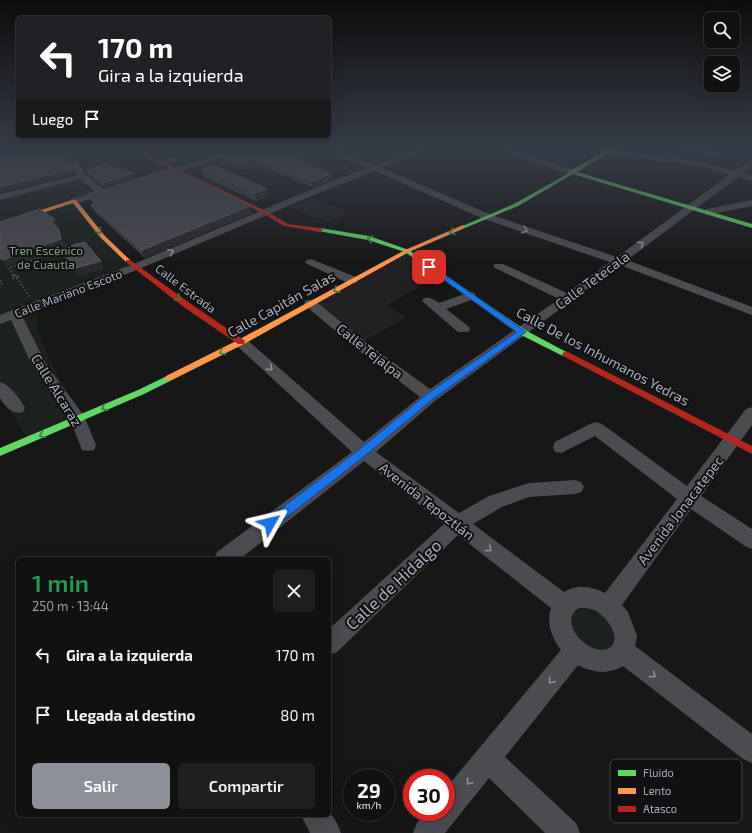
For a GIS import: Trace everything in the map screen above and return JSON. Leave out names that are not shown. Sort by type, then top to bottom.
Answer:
[{"type":"street","points":[[0,197],[40,187]]},
{"type":"street","points":[[95,187],[103,193]]},
{"type":"street","points":[[0,225],[122,187]]},
{"type":"street","name":"Calle De los Inhumanos Yedras","points":[[211,187],[266,213],[286,225],[369,238],[407,251],[522,332],[752,450]]},
{"type":"street","name":"Calle Mariano Escoto","points":[[0,320],[135,267],[327,187]]},
{"type":"street","points":[[417,187],[488,218],[618,261],[752,311]]},
{"type":"street","name":"Calle Capitán Salas","points":[[0,452],[141,392],[240,342],[407,251],[488,218],[516,205],[546,187]]},
{"type":"street","points":[[621,187],[752,226]]},
{"type":"street","name":"Calle Tetecala","points":[[227,557],[364,452],[430,397],[522,332],[719,187]]},
{"type":"street","name":"Calle Estrada","points":[[74,201],[103,237],[135,267],[141,269],[188,306],[240,342]]},
{"type":"street","points":[[707,212],[752,203]]},
{"type":"street","points":[[311,262],[352,280]]},
{"type":"street","points":[[499,266],[568,298]]},
{"type":"street","points":[[463,329],[433,304],[470,296]]},
{"type":"street","name":"Calle Tejalpa","points":[[310,304],[359,344],[430,397]]},
{"type":"street","name":"Calle Alcaraz","points":[[14,314],[39,365],[78,420],[88,445]]},
{"type":"street","name":"Avenida Tepoztlán","points":[[240,342],[364,452],[564,605]]},
{"type":"street","points":[[0,387],[17,408]]},
{"type":"street","name":"Avenida Jonacatepec","points":[[608,606],[752,413]]},
{"type":"street","points":[[561,447],[596,428],[689,498],[752,540]]},
{"type":"street","name":"Calle de Hidalgo","points":[[331,642],[457,524],[496,501],[529,490],[575,487]]},
{"type":"street","points":[[576,598],[592,598],[608,606],[620,620],[626,636],[622,651],[610,660],[592,660],[575,651],[563,636],[559,619],[564,605],[576,598]]},
{"type":"street","points":[[455,799],[575,651]]},
{"type":"street","points":[[622,651],[752,750]]},
{"type":"street","points":[[488,759],[566,833]]},
{"type":"street","points":[[316,817],[327,833]]},
{"type":"street","points":[[427,833],[437,821]]},
{"type":"path","points":[[9,268],[67,249]]},
{"type":"path","points":[[6,263],[14,275],[12,277],[17,278],[36,305]]},
{"type":"path","points":[[0,280],[2,282],[0,286]]},
{"type":"shaded area","points":[[312,198],[349,213],[328,223],[290,207]]},
{"type":"shaded area","points":[[407,251],[440,275],[387,305],[407,317],[359,344],[310,303]]},
{"type":"green space","name":"Tren Escénico de Cuautla","points":[[40,187],[95,187],[103,193],[74,201],[135,267],[36,305],[38,333],[78,420],[28,440],[0,392],[0,197]]},
{"type":"green space","points":[[564,605],[608,606],[622,651],[575,651]]},
{"type":"building","points":[[111,187],[211,187],[250,206],[142,250],[91,205],[96,204],[88,194]]},
{"type":"building","points":[[241,187],[262,187],[267,189],[255,193]]},
{"type":"building","points":[[40,209],[55,220],[51,221],[59,230],[61,239],[2,260],[0,257],[0,222]]},
{"type":"building","points":[[85,242],[101,261],[75,268],[61,248]]},
{"type":"traffic: fast","points":[[463,227],[516,205],[547,187]]},
{"type":"traffic: fast","points":[[621,187],[752,226]]},
{"type":"traffic: fast","points":[[320,230],[369,238],[407,251],[522,332],[566,354]]},
{"type":"traffic: fast","points":[[0,452],[141,392],[169,378]]},
{"type":"traffic: slow","points":[[0,225],[74,201],[103,237],[128,261]]},
{"type":"traffic: slow","points":[[169,378],[241,342],[407,251],[463,227]]},
{"type":"traffic: jam","points":[[211,187],[266,213],[286,225],[320,230]]},
{"type":"traffic: jam","points":[[128,261],[188,306],[241,342]]},
{"type":"traffic: jam","points":[[566,354],[752,450]]},
{"type":"route","points":[[270,523],[364,452],[430,397],[522,332],[429,267]]}]
